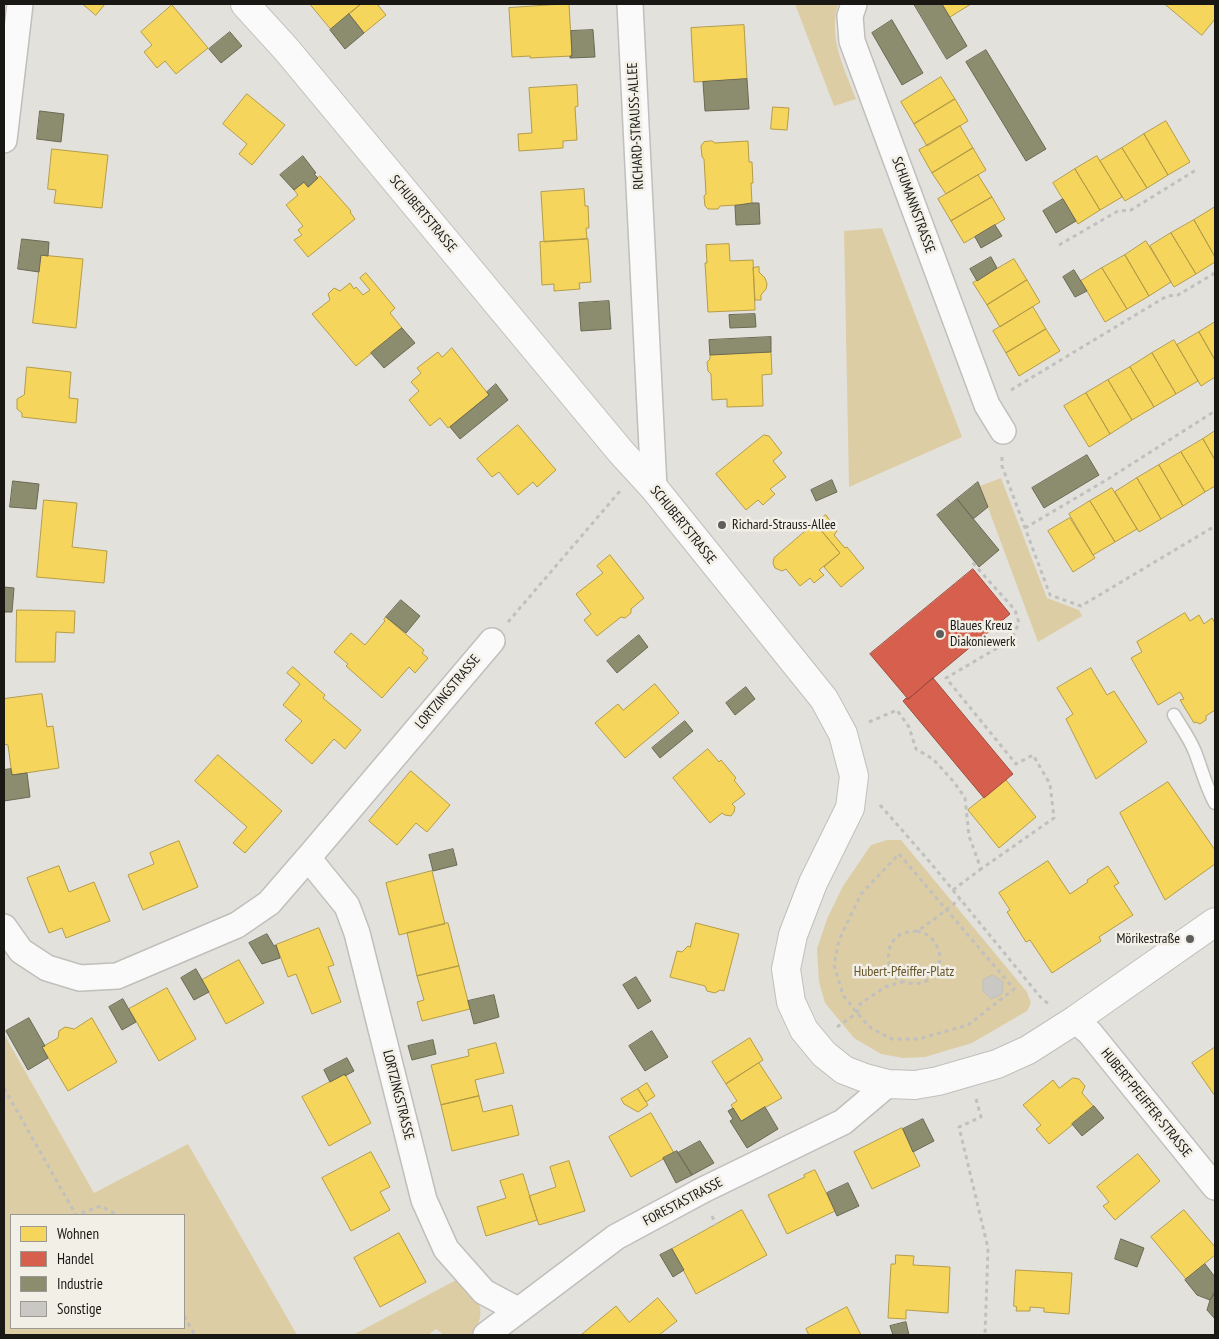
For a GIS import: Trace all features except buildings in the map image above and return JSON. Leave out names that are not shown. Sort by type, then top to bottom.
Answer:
[{"type":"street","points":[[4,140],[20,4]]},
{"type":"street","name":"SCHUBERTSTRASSE","points":[[245,4],[293,57],[621,452],[654,488],[824,699],[843,734],[854,776],[850,808],[813,883],[796,926],[786,970],[791,1002],[804,1030],[824,1054],[844,1070],[888,1084]]},
{"type":"street","name":"RICHARD-STRAUSS-ALLEE","points":[[630,4],[654,488]]},
{"type":"street","name":"SCHUMANNSTRASSE","points":[[854,4],[850,16],[852,41],[987,405],[1003,431]]},
{"type":"street","name":"LORTZINGSTRASSE","points":[[4,928],[21,950],[48,968],[80,978],[117,976],[237,925],[269,903],[492,641]]},
{"type":"street","name":"LORTZINGSTRASSE","points":[[308,858],[347,906],[357,933],[424,1200],[446,1248],[484,1292],[504,1326]]},
{"type":"street","points":[[888,1084],[914,1085],[938,1081],[997,1064],[1028,1050],[1075,1020],[1215,922]]},
{"type":"street","name":"HUBERT-PFEIFFER-STRASSE","points":[[1075,1020],[1090,1033],[1215,1187]]},
{"type":"street","name":"FORESTASTRASSE","points":[[504,1326],[616,1237],[703,1190],[842,1122],[888,1084]]},
{"type":"lane","points":[[1174,715],[1194,749],[1202,768],[1206,787],[1215,803]]},
{"type":"path","points":[[1059,245],[1118,211],[1131,210],[1196,170]]},
{"type":"path","points":[[987,405],[1166,296],[1178,296],[1215,273]]},
{"type":"path","points":[[1025,528],[1108,479],[1215,411]]},
{"type":"path","points":[[1003,431],[1002,466],[1050,595],[1080,606],[1215,526]]},
{"type":"path","points":[[492,641],[621,490]]},
{"type":"path","points":[[953,890],[1054,818],[1050,784],[1032,755],[1016,764],[946,678],[1011,640],[1018,624],[1015,610],[972,562]]},
{"type":"path","points":[[843,734],[896,710],[909,726],[916,749],[932,759],[954,782],[965,798],[969,836],[981,869]]},
{"type":"path","points":[[908,837],[1030,984]]},
{"type":"path","points":[[899,854],[947,909],[1014,989],[968,1025],[918,1040],[892,1039],[871,1028],[843,994],[834,965],[839,940],[860,894],[899,854]]},
{"type":"path","points":[[902,982],[891,973],[887,958],[891,943],[902,934],[917,931],[960,899]]},
{"type":"path","points":[[837,1027],[857,1013],[860,1004],[885,987],[902,982],[918,985],[932,978],[940,965],[939,950],[930,936],[917,931]]},
{"type":"path","points":[[4,1088],[75,1214]]},
{"type":"path","points":[[981,1117],[959,1126],[988,1248],[985,1335]]},
{"type":"path","points":[[79,1214],[101,1206],[115,1214]]},
{"type":"path","points":[[185,1318],[194,1335]]},
{"type":"green space","points":[[795,4],[838,4],[835,16],[836,40],[842,64],[856,99],[834,106]]},
{"type":"green space","points":[[882,228],[962,437],[849,487],[844,231]]},
{"type":"green space","points":[[1001,478],[1047,598],[1079,610],[1082,616],[1038,642],[980,486]]},
{"type":"green space","name":"Hubert-Pfeiffer-Platz","points":[[887,840],[901,840],[1027,992],[1031,1003],[1027,1011],[972,1043],[925,1057],[903,1058],[881,1054],[854,1038],[825,1003],[819,982],[817,949],[827,919],[843,886],[871,845]]},
{"type":"green space","points":[[4,1034],[94,1193],[188,1144],[297,1335],[4,1335]]},
{"type":"green space","points":[[460,1278],[476,1298],[481,1311],[480,1319],[471,1335],[444,1335],[436,1329],[428,1335],[353,1335]]},
{"type":"place","name":"Richard-Strauss-Allee","points":[[722,525]]},
{"type":"place","name":"Blaues Kreuz Diakoniewerk","points":[[940,634]]},
{"type":"place","name":"Mörikestraße","points":[[1190,939]]}]
